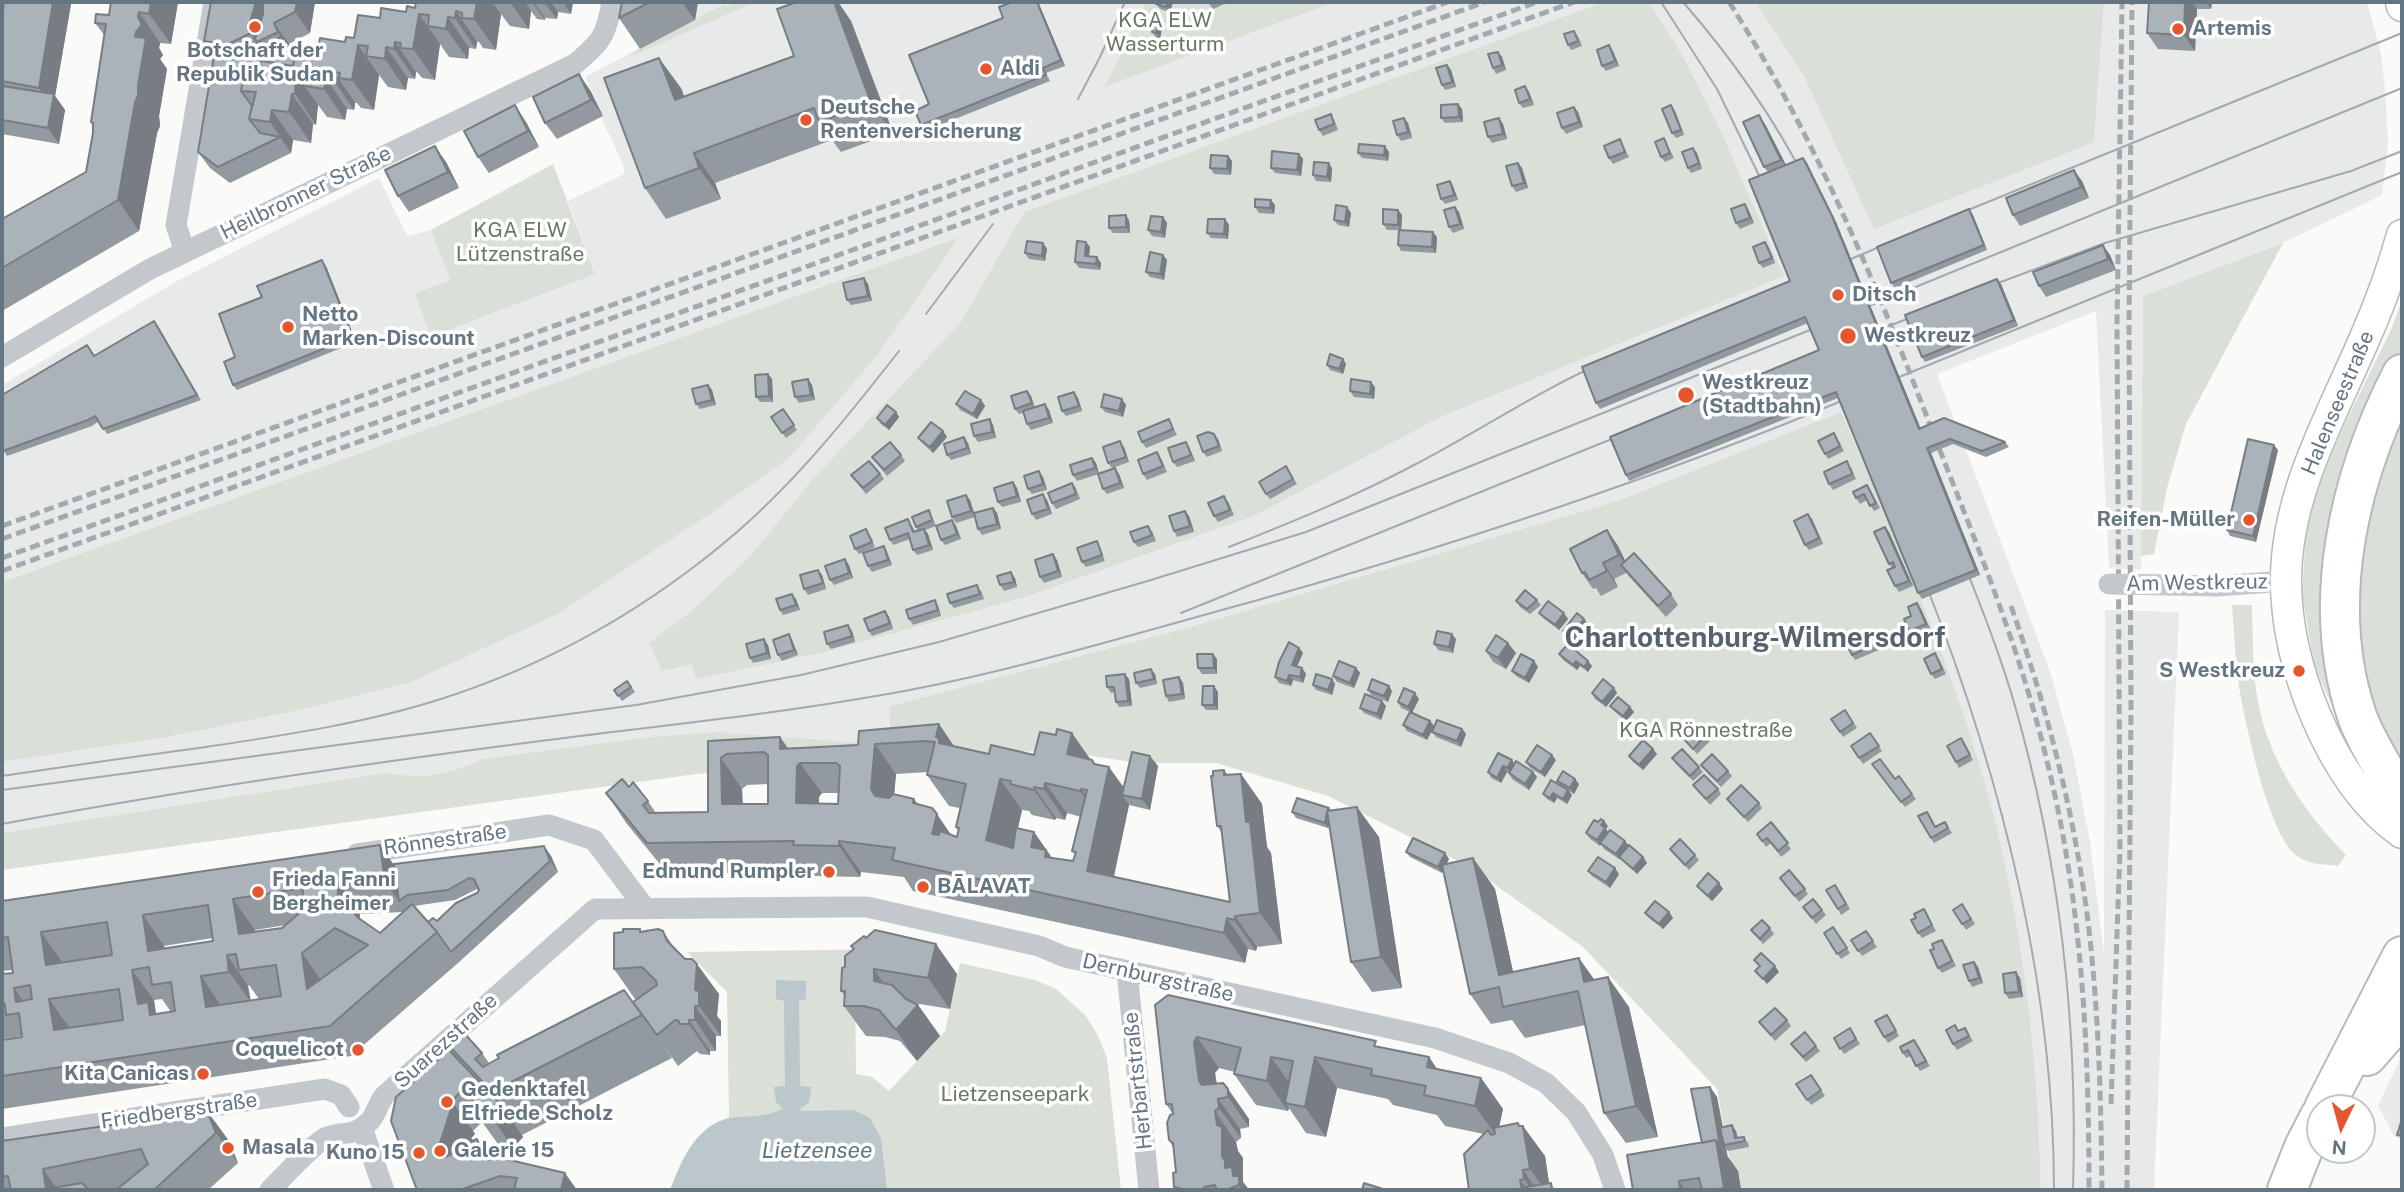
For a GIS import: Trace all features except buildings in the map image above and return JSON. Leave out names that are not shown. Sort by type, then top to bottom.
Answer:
[{"type":"highway","points":[[2394,790],[2358,718],[2348,681],[2340,600],[2342,562],[2360,478],[2374,436],[2402,374]]},
{"type":"highway","points":[[2349,1094],[2360,1054],[2402,956]]},
{"type":"highway","points":[[2333,1094],[2402,988]]},
{"type":"highway","points":[[2360,1054],[2402,1016]]},
{"type":"highway","points":[[2287,1190],[2306,1143]]},
{"type":"highway","points":[[2310,1190],[2321,1164]]},
{"type":"main road","name":"Halenseestraße","points":[[2402,236],[2377,310],[2310,460],[2292,526],[2286,581],[2291,634],[2299,671],[2324,735],[2342,768],[2365,797],[2402,833]]},
{"type":"street","points":[[185,252],[176,225],[214,2]]},
{"type":"street","name":"Heilbronner Straße","points":[[2,357],[140,275],[575,64],[593,49],[607,29],[612,2]]},
{"type":"street","name":"Am Westkreuz","points":[[2109,584],[2217,586],[2286,581]]},
{"type":"street","name":"Rönnestraße","points":[[332,857],[548,825],[594,840],[639,908]]},
{"type":"street","name":"Dernburgstraße","points":[[639,908],[867,907],[1039,946],[1065,957],[1435,1038],[1509,1063],[1546,1083],[1576,1112],[1603,1155],[1615,1190]]},
{"type":"street","name":"Suarezstraße","points":[[362,1128],[372,1120],[385,1095],[595,909],[639,908]]},
{"type":"street","name":"Herbartstraße","points":[[1127,971],[1150,1190]]},
{"type":"street","name":"Friedbergstraße","points":[[2,1138],[325,1089],[341,1095],[349,1107]]},
{"type":"street","points":[[270,1190],[327,1138],[352,1134],[362,1128],[384,1190]]},
{"type":"shaded area","points":[[646,2],[736,2],[727,7],[722,4],[638,50]]},
{"type":"shaded area","points":[[756,2],[1146,2],[1106,87],[1335,2],[1604,2],[1024,212],[961,322],[810,482],[751,555],[688,614],[650,643],[692,664],[825,652],[1026,597],[1254,516],[1441,417],[1783,276],[1721,131],[1684,58],[1649,2],[1755,2],[1805,78],[2094,142],[2104,2],[2367,2],[2381,54],[2385,88],[2388,142],[2382,195],[2283,243],[2143,296],[2141,570],[2109,568],[2096,311],[1937,374],[2050,671],[2074,758],[2090,842],[2104,954],[2105,610],[2179,612],[2154,1190],[2041,1190],[2039,1132],[2025,987],[1986,788],[1945,664],[1894,534],[1841,412],[1620,500],[1190,627],[890,706],[890,745],[719,732],[482,759],[456,771],[413,777],[383,773],[2,833],[2,762],[168,737],[305,709],[409,683],[556,615],[704,518],[879,353],[958,237],[2,582],[2,385],[177,281],[379,178],[407,236],[431,230],[450,280],[415,293],[430,337],[595,273],[568,201],[624,174],[624,167],[585,77],[629,54],[635,55]]},
{"type":"shaded area","points":[[2402,1055],[2402,1140],[2394,1136],[2378,1106]]},
{"type":"green space","points":[[736,2],[756,2],[635,55],[629,54],[723,4],[727,7]]},
{"type":"green space","name":"KGA ELW Wasserturm","points":[[1146,2],[1335,2],[1105,87]]},
{"type":"green space","points":[[1604,2],[1649,2],[1684,58],[1721,131],[1784,276],[1441,417],[1254,516],[1026,597],[825,652],[696,679],[692,664],[662,671],[649,643],[688,614],[751,555],[810,482],[961,322],[1024,212]]},
{"type":"green space","points":[[1755,2],[2104,2],[2094,142],[1874,229],[1805,78]]},
{"type":"green space","name":"KGA ELW Lützenstraße","points":[[553,164],[595,274],[430,337],[415,293],[450,280],[431,230]]},
{"type":"green space","points":[[959,237],[879,353],[788,459],[556,615],[409,683],[305,709],[168,737],[2,762],[2,582]]},
{"type":"green space","points":[[2283,243],[2186,424],[2167,488],[2154,554],[2141,556],[2143,296]]},
{"type":"green space","points":[[2402,300],[2402,353],[2372,413],[2349,481],[2365,756],[2354,755],[2314,665],[2302,593],[2306,529],[2321,478],[2391,330]]},
{"type":"green space","points":[[2402,396],[2402,780],[2355,658],[2365,489]]},
{"type":"green space","name":"KGA Rönnestraße","points":[[1841,412],[1938,644],[1971,739],[1999,836],[2026,987],[2036,1089],[2041,1190],[1735,1190],[1717,1089],[1583,947],[1470,867],[1328,796],[1216,763],[1139,763],[1058,751],[995,752],[696,774],[2,870],[2,833],[384,773],[434,775],[482,759],[652,737],[719,732],[890,745],[890,706],[1190,627],[1620,500]]},
{"type":"green space","points":[[2232,605],[2252,605],[2255,678],[2263,724],[2280,765],[2303,804],[2346,855],[2338,866],[2312,863],[2297,856],[2286,844],[2276,825],[2259,774],[2246,721],[2238,680]]},
{"type":"green space","name":"Lietzenseepark","points":[[895,949],[855,982],[856,1074],[872,1077],[889,1091],[945,1031],[960,963],[1035,980],[1056,989],[1085,1015],[1107,1058],[1121,1190],[670,1190],[690,1146],[705,1131],[729,1117],[727,992],[687,952]]},
{"type":"water","name":"Lietzensee","points":[[776,980],[806,981],[806,999],[799,1001],[800,1086],[811,1087],[809,1103],[800,1111],[854,1110],[870,1118],[881,1138],[887,1190],[670,1190],[694,1143],[712,1125],[737,1117],[765,1115],[784,1110],[776,1102],[774,1087],[785,1086],[784,1001],[776,999]]},
{"type":"tram line","points":[[1078,99],[1125,2]]},
{"type":"tram line","points":[[1661,2],[1717,89],[1768,194]]},
{"type":"tram line","points":[[1683,2],[1749,87],[1779,132],[1805,179]]},
{"type":"tram line","points":[[1951,217],[2402,33]]},
{"type":"tram line","points":[[1852,313],[2402,88]]},
{"type":"tram line","points":[[1982,289],[2105,243],[2351,171],[2402,151]]},
{"type":"tram line","points":[[1882,384],[2402,172]]},
{"type":"tram line","points":[[926,314],[993,224]]},
{"type":"tram line","points":[[1834,266],[1896,240]]},
{"type":"tram line","points":[[1862,337],[1924,312]]},
{"type":"tram line","points":[[2,790],[636,705],[801,675],[939,642],[1306,532],[1830,322]]},
{"type":"tram line","points":[[2,776],[296,733],[356,721],[444,698],[484,684],[561,650],[635,608],[737,532],[802,468],[899,351]]},
{"type":"tram line","points":[[1229,547],[1323,509],[1391,477],[1602,363]]},
{"type":"tram line","points":[[2,824],[267,779],[790,710],[960,679],[1128,636],[1456,541],[1698,458],[1856,395]]},
{"type":"tram line","points":[[1181,613],[1629,432]]},
{"type":"tram line","points":[[1963,561],[2015,706],[2044,825],[2063,946],[2069,1007],[2074,1129],[2073,1190]]},
{"type":"tram line","points":[[1923,577],[1976,725],[2017,878],[2033,955],[2044,1033],[2052,1111],[2054,1190]]},
{"type":"railway","points":[[2,526],[1448,2]]},
{"type":"railway","points":[[2,539],[1485,2]]},
{"type":"railway","points":[[2,558],[1537,2]]},
{"type":"railway","points":[[2,571],[1574,2]]},
{"type":"railway","points":[[1729,2],[1813,150],[1860,253],[1975,540],[2021,669],[2046,757],[2068,864],[2085,1027],[2089,1190]]},
{"type":"railway","points":[[2111,1104],[2120,850],[2117,324],[2122,2]]},
{"type":"railway","points":[[2127,1190],[2132,2]]},
{"type":"railway","points":[[2011,606],[2049,725],[2077,847],[2089,930],[2097,1028],[2102,1190]]},
{"type":"place","name":"Botschaft der Republik Sudan","points":[[255,27]]},
{"type":"place","name":"Artemis","points":[[2178,29]]},
{"type":"place","name":"Aldi","points":[[986,69]]},
{"type":"place","name":"Deutsche Rentenversicherung","points":[[806,120]]},
{"type":"place","name":"Ditsch","points":[[1838,295]]},
{"type":"place","name":"Netto Marken-Discount","points":[[288,327]]},
{"type":"place","name":"Westkreuz","points":[[1848,336]]},
{"type":"place","name":"Westkreuz (Stadtbahn)","points":[[1686,395]]},
{"type":"place","name":"Reifen-Müller","points":[[2249,520]]},
{"type":"place","name":"S Westkreuz","points":[[2299,671]]},
{"type":"place","name":"Edmund Rumpler","points":[[829,872]]},
{"type":"place","name":"BĀLAVAT","points":[[923,887]]},
{"type":"place","name":"Frieda Fanni Bergheimer","points":[[258,892]]},
{"type":"place","name":"Coquelicot","points":[[358,1050]]},
{"type":"place","name":"Kita Canicas","points":[[203,1074]]},
{"type":"place","name":"Gedenktafel Elfriede Scholz","points":[[447,1102]]},
{"type":"place","name":"Masala","points":[[228,1148]]},
{"type":"place","name":"Galerie 15","points":[[440,1151]]},
{"type":"place","name":"Kuno 15","points":[[419,1153]]},
{"type":"district","name":"Charlottenburg-Wilmersdorf","points":[[1755,638]]}]
